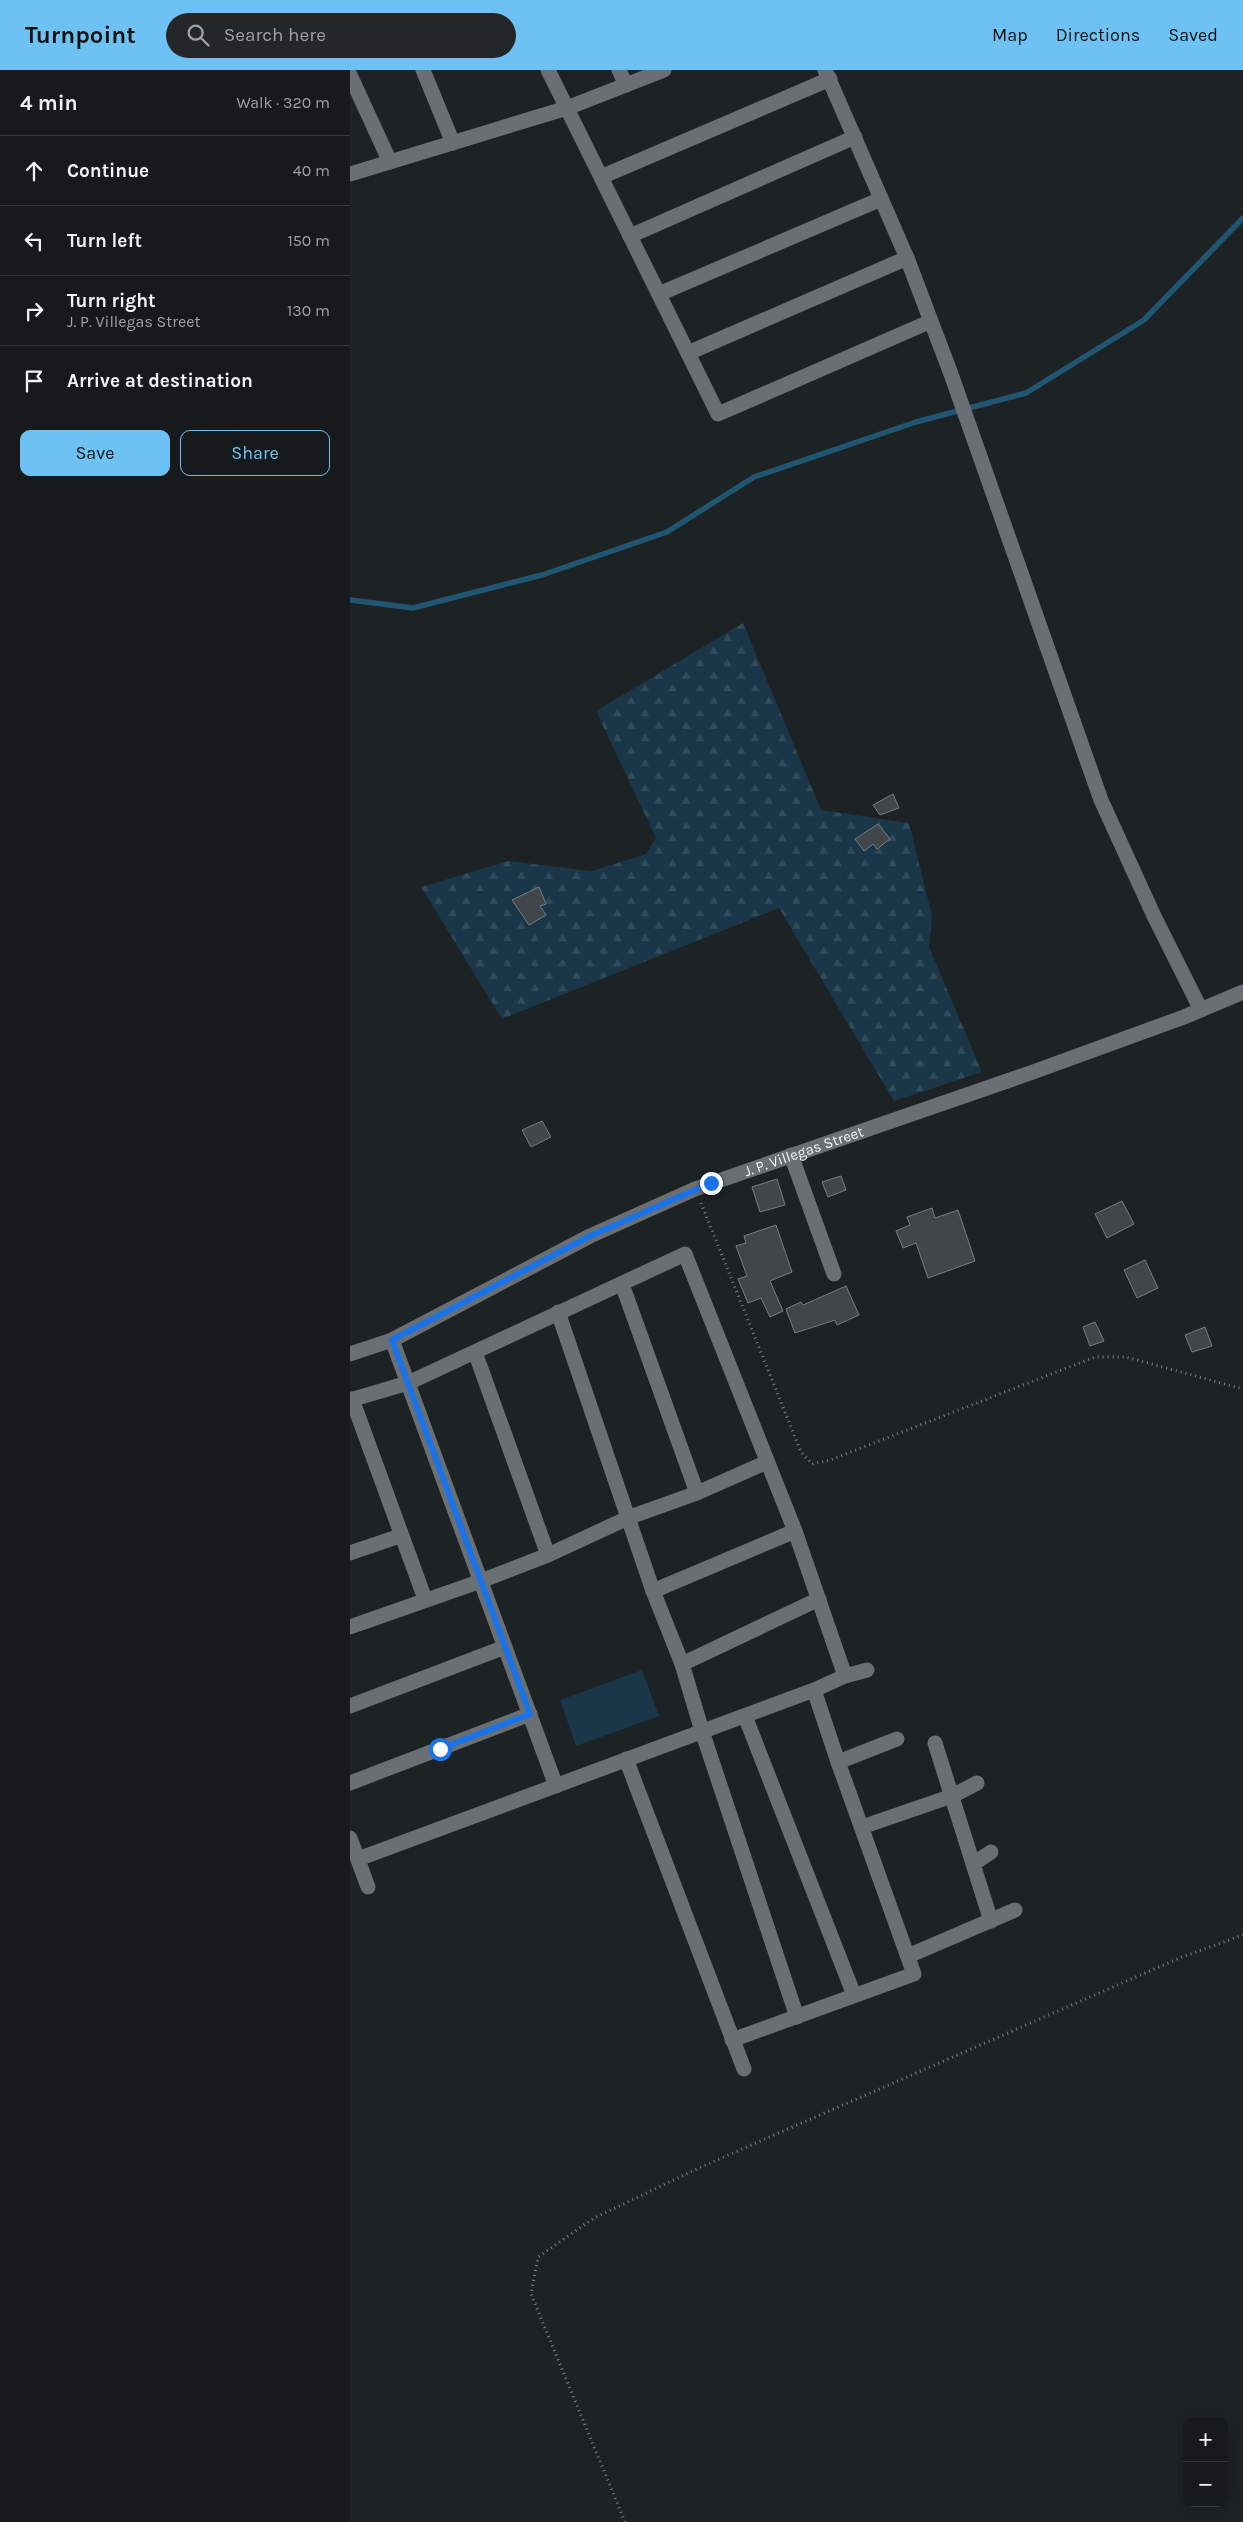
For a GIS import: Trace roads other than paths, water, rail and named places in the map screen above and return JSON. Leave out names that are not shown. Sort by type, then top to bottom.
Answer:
[{"type":"street","points":[[423,70],[453,143]]},
{"type":"street","points":[[548,70],[718,414],[929,322]]},
{"type":"street","points":[[619,70],[626,85]]},
{"type":"street","points":[[350,174],[567,108],[664,70]]},
{"type":"street","points":[[601,177],[827,74],[907,258],[929,322],[951,374],[1101,800],[1154,916],[1201,1010]]},
{"type":"street","points":[[350,75],[390,162]]},
{"type":"street","points":[[630,236],[855,137]]},
{"type":"street","points":[[659,294],[881,198]]},
{"type":"street","points":[[688,353],[907,258]]},
{"type":"street","name":"J. P. Villegas Street","points":[[350,1354],[392,1340],[590,1236],[695,1189],[1033,1072],[1201,1010],[1243,992]]},
{"type":"street","points":[[790,1155],[834,1274]]},
{"type":"street","points":[[425,1599],[351,1400],[408,1383],[685,1254],[795,1531],[845,1676]]},
{"type":"street","points":[[622,1284],[696,1493]]},
{"type":"street","points":[[558,1312],[630,1517],[653,1590],[682,1664],[702,1731],[797,2016]]},
{"type":"street","points":[[392,1340],[556,1786]]},
{"type":"street","points":[[475,1352],[548,1555]]},
{"type":"street","points":[[350,1627],[425,1599],[481,1581],[548,1555],[630,1517],[696,1493],[767,1462]]},
{"type":"street","points":[[653,1590],[795,1531]]},
{"type":"street","points":[[350,1553],[400,1536]]},
{"type":"street","points":[[682,1664],[819,1599]]},
{"type":"street","points":[[350,1706],[505,1647]]},
{"type":"street","points":[[358,1859],[745,1716],[845,1676],[867,1670]]},
{"type":"street","points":[[732,2040],[914,1974],[814,1690]]},
{"type":"street","points":[[350,1783],[530,1714]]},
{"type":"street","points":[[745,1716],[854,1995]]},
{"type":"street","points":[[838,1762],[897,1739]]},
{"type":"street","points":[[935,1743],[991,1921]]},
{"type":"street","points":[[626,1759],[744,2069]]},
{"type":"street","points":[[862,1827],[952,1796],[977,1783]]},
{"type":"street","points":[[350,1838],[368,1887]]},
{"type":"street","points":[[973,1864],[991,1852]]},
{"type":"street","points":[[908,1956],[1014,1910]]},
{"type":"waterway","points":[[350,600],[413,608],[542,575],[667,532],[754,477],[916,422],[1026,393],[1144,320],[1243,218]]}]
